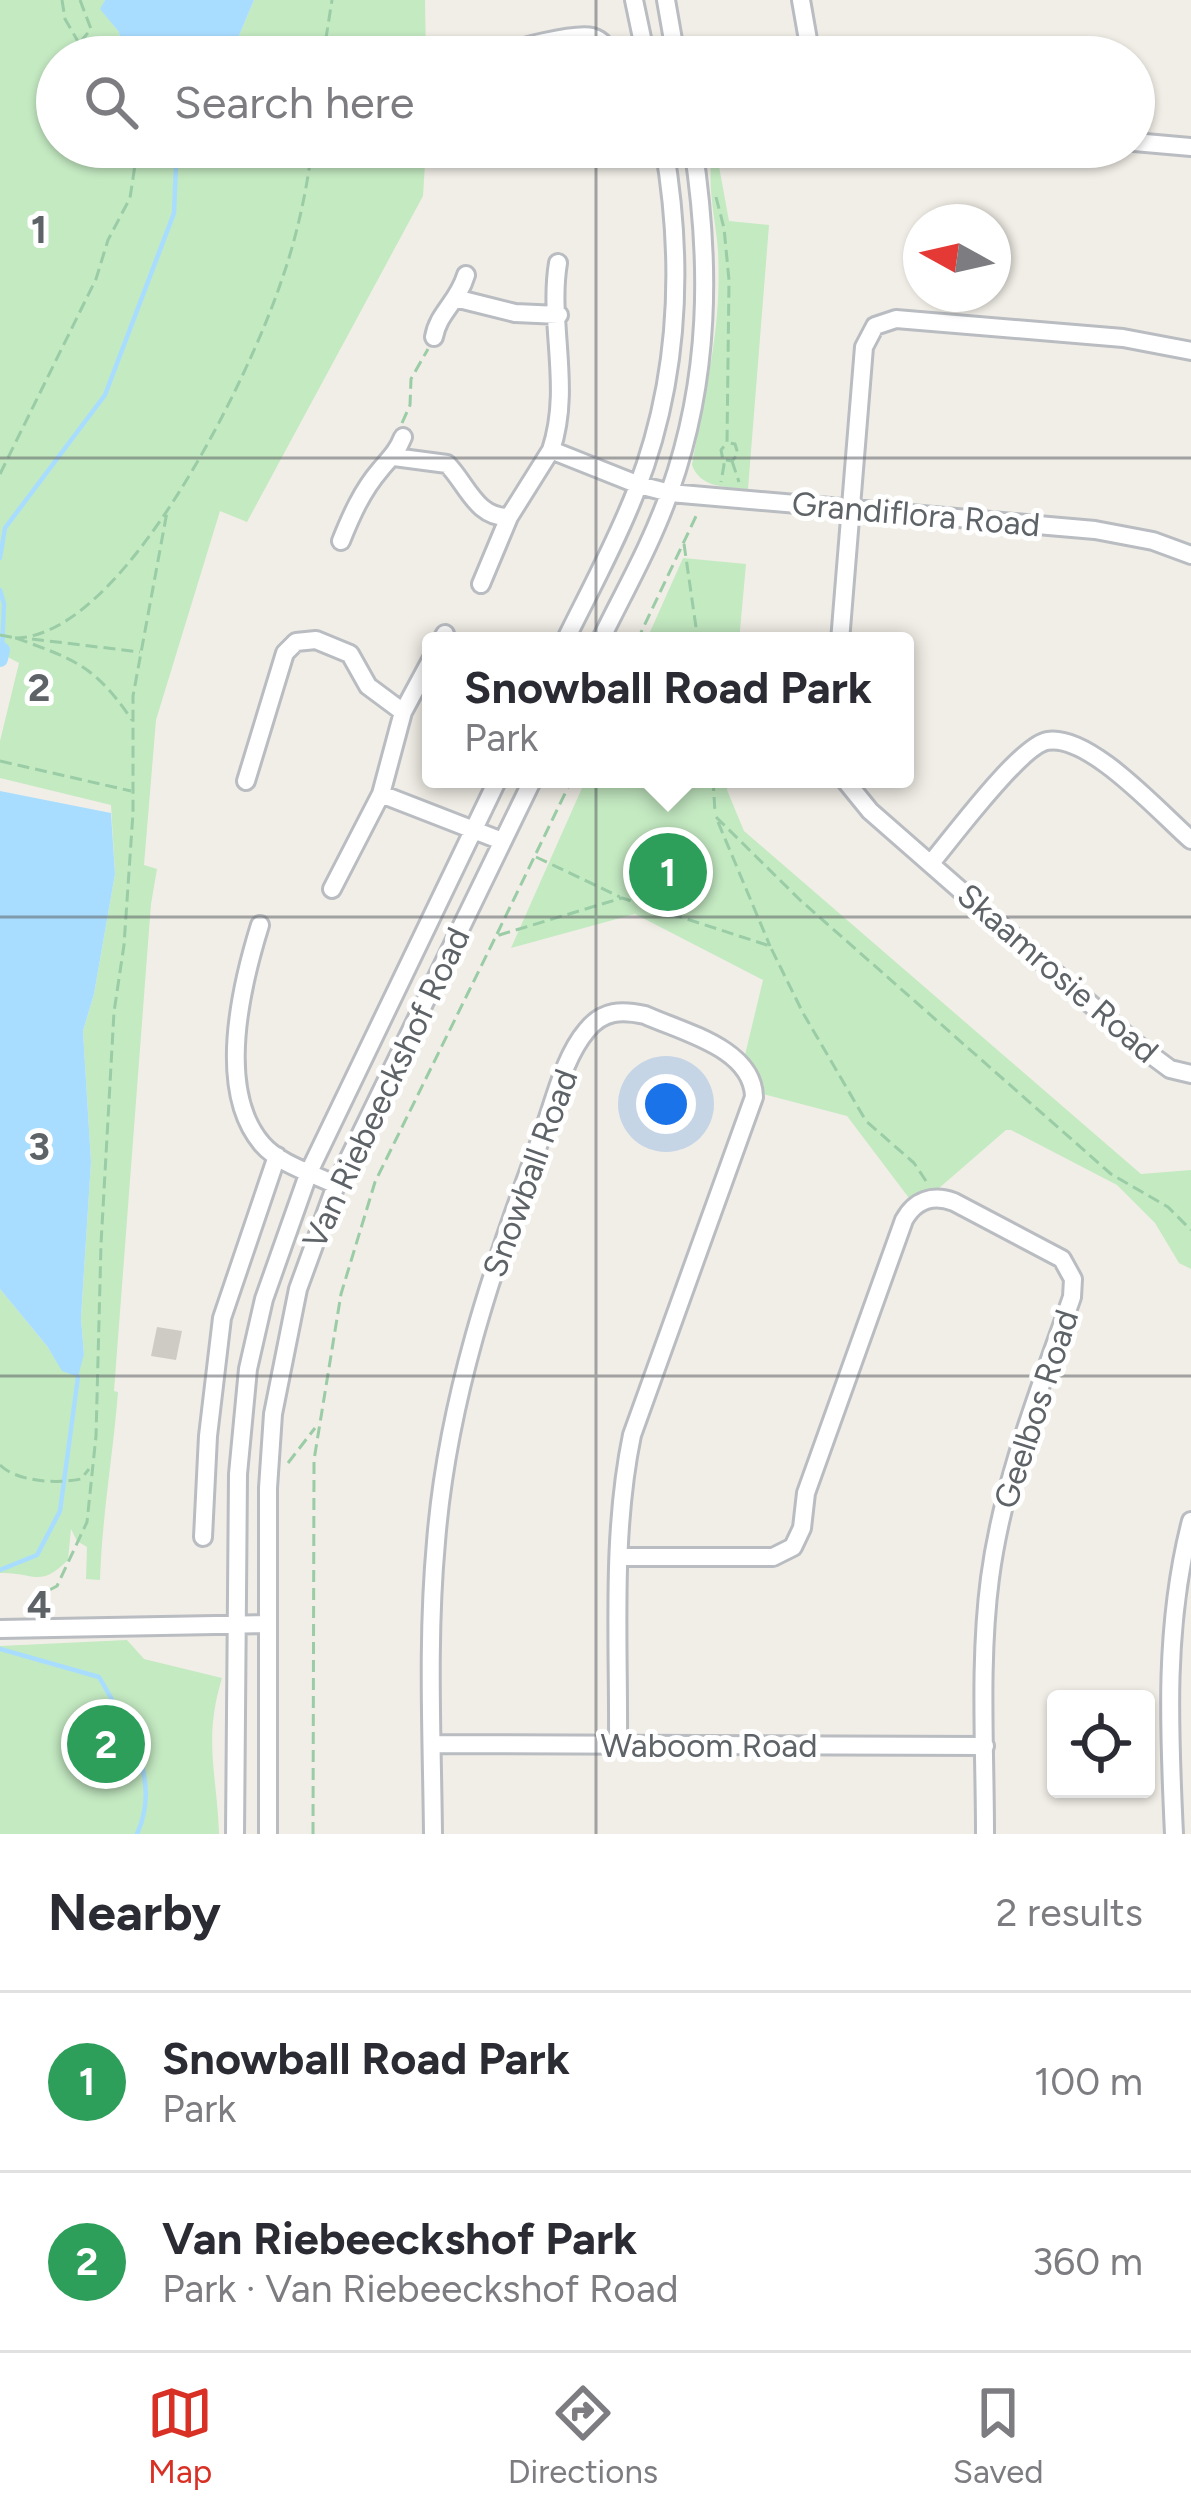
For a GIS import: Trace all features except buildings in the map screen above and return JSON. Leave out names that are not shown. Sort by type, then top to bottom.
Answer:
[{"type":"street","points":[[634,0],[642,36]]},
{"type":"street","points":[[666,0],[672,36]]},
{"type":"street","points":[[801,0],[808,36]]},
{"type":"street","points":[[1155,144],[1191,147]]},
{"type":"street","points":[[569,632],[639,485],[662,403],[674,330],[674,223],[667,168]]},
{"type":"street","points":[[604,632],[670,493],[695,394],[705,324],[705,229],[696,168]]},
{"type":"street","points":[[481,584],[509,517],[557,431],[559,315],[553,295],[558,263]]},
{"type":"street","points":[[434,337],[436,323],[459,299],[466,275]]},
{"type":"street","points":[[459,299],[515,313],[559,315]]},
{"type":"street","points":[[841,632],[864,347],[869,332],[881,322],[896,319],[1102,336],[1191,351]]},
{"type":"street","points":[[341,541],[364,492],[394,457],[404,437]]},
{"type":"street","name":"Grandiflora Road","points":[[550,450],[670,493],[1095,530],[1191,555]]},
{"type":"street","points":[[394,457],[447,464],[473,500],[495,517],[509,517]]},
{"type":"street","points":[[245,781],[286,653],[296,641],[316,640],[350,654],[368,686],[404,712]]},
{"type":"street","points":[[332,889],[381,794],[404,712],[422,677]]},
{"type":"street","name":"Skaamrosie Road","points":[[931,862],[1022,756],[1049,740],[1095,755],[1191,840]]},
{"type":"street","name":"Van Riebeeckshof Road","points":[[235,1834],[238,1474],[248,1369],[271,1277],[309,1172],[494,788]]},
{"type":"street","name":"Van Riebeeckshof Road","points":[[268,1834],[268,1488],[273,1414],[288,1329],[310,1248],[336,1185],[528,788]]},
{"type":"street","name":"Skaamrosie Road","points":[[851,788],[870,811],[1135,1043],[1170,1069],[1191,1074]]},
{"type":"street","points":[[381,794],[502,841]]},
{"type":"street","points":[[260,925],[238,1012],[240,1096],[261,1143],[336,1185]]},
{"type":"street","name":"Snowball Road","points":[[433,1834],[436,1540],[463,1378],[503,1242],[572,1057],[599,1019],[614,1011],[629,1011],[733,1056],[752,1078],[754,1097],[632,1436],[622,1490],[618,1745]]},
{"type":"street","points":[[203,1537],[208,1436],[222,1318],[277,1156]]},
{"type":"street","name":"Geelbos Road","points":[[620,1557],[773,1557],[793,1547],[802,1528],[806,1493],[904,1220],[913,1207],[928,1199],[954,1202],[1057,1255],[1071,1270],[1074,1288],[1017,1456],[998,1529],[987,1613],[985,1834]]},
{"type":"street","points":[[1174,1834],[1170,1654],[1191,1521]]},
{"type":"street","points":[[0,1629],[268,1624]]},
{"type":"street","name":"Waboom Road","points":[[432,1744],[985,1746]]},
{"type":"path","points":[[62,0],[64,19],[76,36]]},
{"type":"path","points":[[80,0],[91,28],[85,36]]},
{"type":"path","points":[[326,36],[332,0]]},
{"type":"path","points":[[0,474],[96,279],[108,240],[130,198],[135,168]]},
{"type":"path","points":[[15,638],[54,630],[84,609],[121,572],[167,512],[217,426],[272,307],[284,276],[307,168]]},
{"type":"path","points":[[641,632],[700,509],[715,496],[723,472],[729,280],[724,228],[710,188]]},
{"type":"path","points":[[404,437],[400,429],[410,404],[411,379],[434,337]]},
{"type":"path","points":[[727,443],[737,447],[733,460],[744,499]]},
{"type":"path","points":[[722,458],[733,460]]},
{"type":"path","points":[[33,1626],[29,1601],[57,1586],[87,1522],[96,1436],[113,1012],[128,902],[132,721],[167,512]]},
{"type":"path","points":[[684,543],[697,632]]},
{"type":"path","points":[[0,635],[140,652]]},
{"type":"path","points":[[15,638],[79,662],[107,684],[132,721]]},
{"type":"path","points":[[0,761],[133,792]]},
{"type":"path","points":[[496,936],[568,788]]},
{"type":"path","points":[[714,788],[716,817],[770,946]]},
{"type":"path","points":[[716,817],[800,900],[1111,1174],[1168,1208],[1191,1230]]},
{"type":"path","points":[[535,857],[622,898]]},
{"type":"path","points":[[268,1488],[319,1424]]},
{"type":"path","points":[[0,1467],[7,1473],[67,1482],[81,1479],[90,1467]]},
{"type":"green space","points":[[0,0],[105,0],[101,9],[120,36],[36,36],[36,168],[425,168],[423,196],[247,522],[220,511],[156,720],[144,865],[157,869],[100,1580],[86,1579],[87,1547],[71,1529],[68,1560],[50,1574],[0,1573],[0,1289],[62,1370],[84,1354],[81,1318],[91,1162],[83,1031],[115,874],[111,805],[0,778],[0,741],[19,663],[4,655],[0,661]]},
{"type":"green space","points":[[254,0],[425,0],[426,36],[239,36]]},
{"type":"green space","points":[[712,168],[719,168],[729,221],[769,225],[748,489],[707,482],[692,465],[717,308],[718,251]]},
{"type":"green space","points":[[683,558],[746,564],[740,632],[650,632]]},
{"type":"green space","points":[[582,788],[727,788],[744,831],[1141,1174],[1191,1170],[1191,1269],[1179,1263],[1155,1223],[1117,1185],[1011,1130],[938,1189],[909,1198],[847,1116],[763,1094],[758,1072],[745,1055],[763,980],[635,914],[511,948]]},
{"type":"green space","points":[[127,1640],[144,1659],[222,1678],[212,1739],[219,1834],[0,1834],[0,1646]]},
{"type":"water","points":[[105,0],[254,0],[239,36],[120,36],[100,9]]},
{"type":"water","points":[[0,791],[111,813],[115,874],[83,1031],[91,1162],[81,1318],[84,1354],[78,1377],[62,1371],[0,1289]]},
{"type":"waterway","points":[[0,558],[5,528],[105,395],[174,213],[176,168]]},
{"type":"waterway","points":[[0,590],[2,650]]},
{"type":"waterway","points":[[0,659],[2,650]]},
{"type":"waterway","points":[[0,1570],[37,1555],[60,1511],[78,1377]]},
{"type":"waterway","points":[[0,1649],[99,1677],[130,1733],[144,1772],[144,1813],[137,1834]]},
{"type":"place","name":"Snowball Road Park","points":[[668,872]]},
{"type":"place","name":"Van Riebeeckshof Park","points":[[106,1744]]}]
